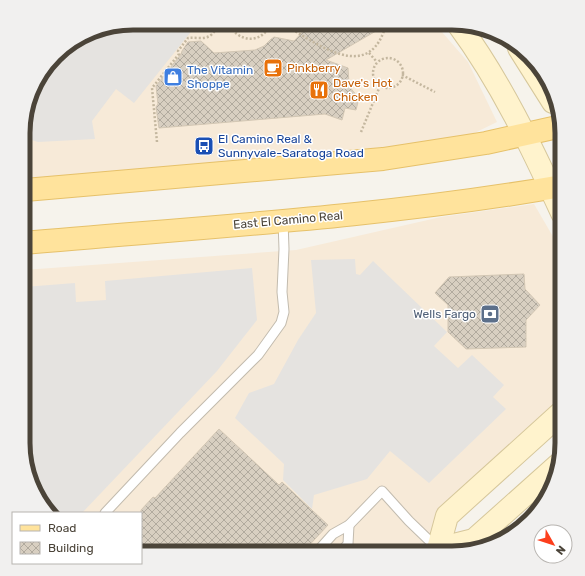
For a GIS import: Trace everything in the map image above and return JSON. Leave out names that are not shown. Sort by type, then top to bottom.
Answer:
[{"type":"main road","points":[[463,31],[488,68],[524,135],[555,185]]},
{"type":"main road","points":[[530,66],[543,87]]},
{"type":"main road","points":[[30,190],[383,158],[486,143],[555,128]]},
{"type":"main road","name":"East El Camino Real","points":[[30,242],[357,214],[555,187]]},
{"type":"main road","points":[[438,546],[448,516],[555,418]]},
{"type":"main road","points":[[453,546],[474,540],[551,471]]},
{"type":"lane","points":[[106,512],[180,432],[258,355],[281,324],[284,312],[282,292],[284,221]]},
{"type":"lane","points":[[322,546],[333,534],[349,525],[382,491],[432,546]]},
{"type":"lane","points":[[346,546],[348,544],[349,525]]},
{"type":"path","points":[[157,142],[152,88],[179,54],[178,51],[188,38],[203,38],[211,35],[214,30]]},
{"type":"path","points":[[232,30],[237,35],[250,39],[264,34],[267,30]]},
{"type":"path","points":[[294,30],[330,51],[340,55],[349,56],[369,53],[380,39],[384,30]]},
{"type":"path","points":[[369,53],[377,62]]},
{"type":"path","points":[[385,58],[395,59],[402,67],[402,75],[400,82],[396,86],[386,88],[380,86],[375,81],[372,72],[377,62],[385,58]]},
{"type":"path","points":[[402,75],[435,92]]},
{"type":"path","points":[[361,132],[380,86]]},
{"type":"shaded area","points":[[192,30],[134,103],[116,89],[92,121],[95,139],[38,142],[30,140],[30,133],[32,113],[38,94],[47,76],[60,60],[70,51],[100,35],[120,31]]},
{"type":"shaded area","points":[[440,30],[468,62],[497,122],[460,140],[380,152],[30,180],[30,133],[32,113],[38,94],[47,76],[60,60],[76,47],[100,35],[120,31]]},
{"type":"shaded area","points":[[534,204],[555,240],[555,413],[423,546],[142,546],[142,512],[56,512],[51,506],[35,476],[30,450],[30,270],[296,250],[441,217]]},
{"type":"shaded area","points":[[355,259],[356,274],[360,275],[373,261],[447,332],[434,346],[458,368],[472,355],[504,385],[493,397],[506,409],[429,483],[390,451],[367,479],[314,495],[312,509],[283,480],[284,464],[235,418],[249,393],[274,384],[298,340],[316,313],[311,260]]},
{"type":"shaded area","points":[[252,268],[257,320],[217,371],[83,512],[56,512],[47,500],[35,476],[30,450],[30,287],[75,283],[76,302],[106,300],[105,281]]},
{"type":"building","points":[[304,30],[378,30],[326,60],[348,68],[349,84],[359,98],[356,110],[345,108],[342,120],[325,114],[159,128],[156,107],[158,104],[156,86],[181,54],[188,42],[201,41],[214,53],[255,50],[264,46],[274,37],[294,41]]},
{"type":"building","name":"Wells Fargo","points":[[524,274],[525,289],[540,305],[526,320],[526,347],[466,349],[448,332],[448,305],[435,293],[449,277]]},
{"type":"building","points":[[219,429],[279,485],[282,482],[328,525],[308,546],[142,546],[141,510],[153,497],[155,498]]},
{"type":"place","name":"Pinkberry","points":[[273,68]]},
{"type":"place","name":"The Vitamin Shoppe","points":[[173,77]]},
{"type":"place","name":"Dave's Hot Chicken","points":[[319,90]]},
{"type":"place","name":"El Camino Real & Sunnyvale-Saratoga Road","points":[[204,146]]},
{"type":"place","name":"Wells Fargo","points":[[490,314]]}]
